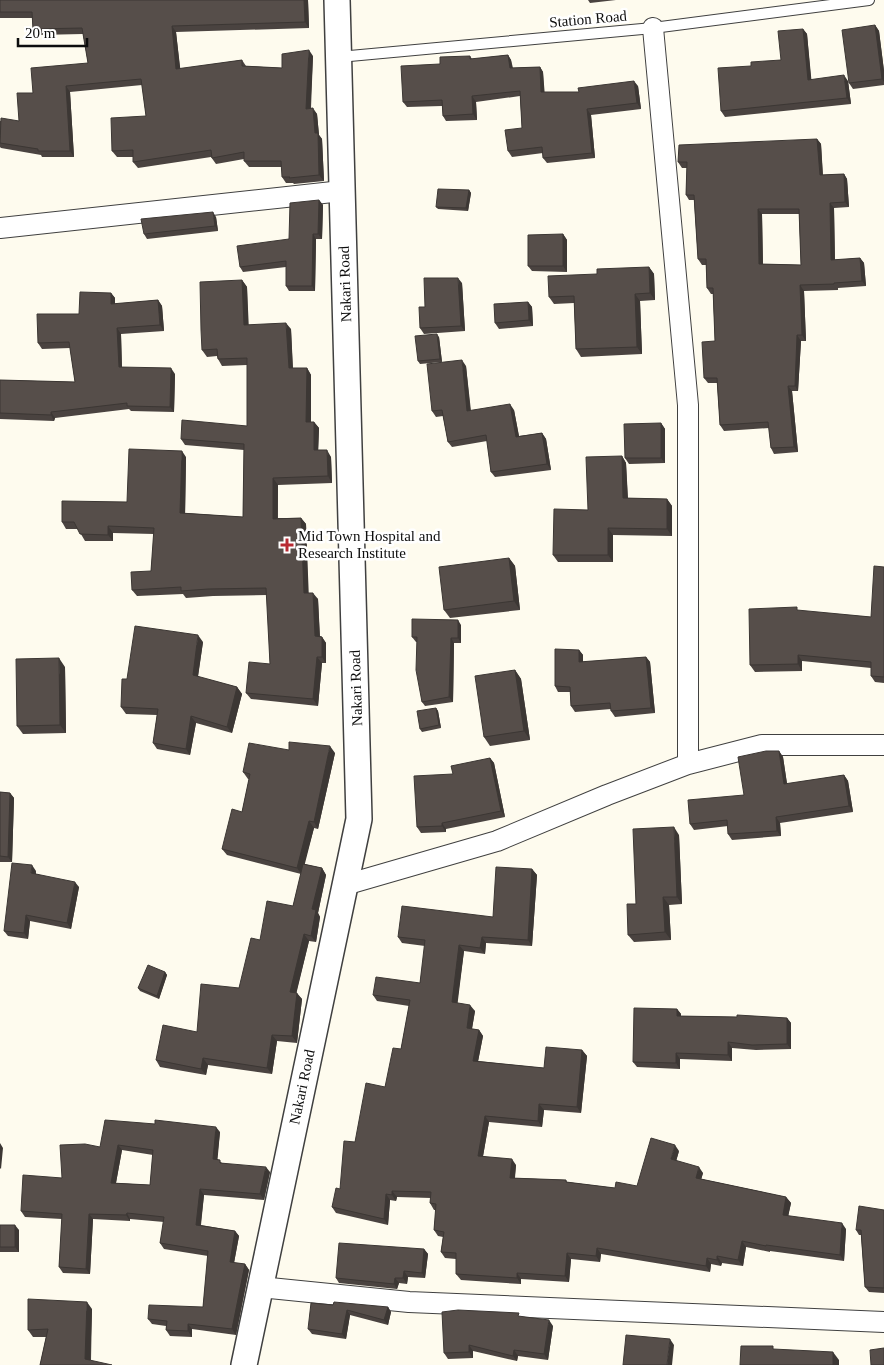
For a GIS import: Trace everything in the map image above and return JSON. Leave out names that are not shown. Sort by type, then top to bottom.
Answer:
[{"type":"street","name":"Nakari Road","points":[[244,1365],[359,819],[337,0]]},
{"type":"street","points":[[653,28],[688,405],[688,764]]},
{"type":"street","points":[[0,228],[342,191]]},
{"type":"street","points":[[345,885],[497,841],[608,794],[688,764],[762,745],[884,745]]},
{"type":"street","points":[[260,1287],[409,1302],[884,1322]]},
{"type":"lane","name":"Station Road","points":[[339,58],[653,28],[868,0]]},
{"type":"building","points":[[0,0],[304,0],[305,22],[172,26],[176,69],[242,60],[242,66],[282,68],[282,54],[309,50],[306,109],[313,108],[315,133],[318,133],[319,175],[282,177],[281,161],[244,161],[244,152],[212,158],[211,150],[133,162],[133,150],[112,151],[111,118],[146,116],[141,79],[66,86],[70,151],[38,151],[38,149],[0,143],[1,118],[19,121],[17,93],[33,93],[31,68],[88,63],[82,28],[33,29],[32,12],[0,12]]},
{"type":"building","points":[[875,25],[882,79],[849,83],[842,30]]},
{"type":"building","points":[[803,29],[808,80],[844,75],[847,98],[721,111],[718,68],[751,66],[751,62],[781,60],[778,31]]},
{"type":"building","points":[[508,55],[510,68],[540,67],[541,92],[579,92],[578,88],[634,81],[637,103],[587,109],[592,153],[543,158],[542,147],[508,151],[505,130],[522,128],[520,91],[472,96],[473,114],[443,116],[442,100],[403,102],[401,66],[440,64],[440,57],[470,56],[470,59]]},
{"type":"building","points":[[817,139],[820,175],[844,174],[845,202],[830,203],[831,260],[860,258],[862,281],[800,285],[802,335],[797,335],[795,386],[788,386],[794,447],[771,448],[768,422],[720,425],[717,378],[704,378],[702,342],[715,341],[713,288],[707,288],[706,259],[698,259],[694,195],[686,195],[687,162],[678,162],[679,145]],"holes":[[[758,209],[799,209],[801,265],[759,264]]]},
{"type":"building","points":[[438,189],[469,190],[466,208],[436,207]]},
{"type":"building","points":[[319,200],[318,234],[313,234],[312,286],[286,286],[286,261],[240,267],[237,246],[289,239],[290,203]]},
{"type":"building","points":[[213,212],[215,226],[144,234],[141,219]]},
{"type":"building","points":[[563,234],[563,266],[528,266],[528,235]]},
{"type":"building","points":[[649,267],[650,293],[635,294],[637,347],[576,349],[574,296],[549,297],[548,276],[597,274],[597,269]]},
{"type":"building","points":[[424,278],[458,278],[461,326],[420,328],[419,307],[425,307]]},
{"type":"building","points":[[242,280],[244,325],[286,323],[289,368],[307,368],[306,422],[314,422],[314,450],[327,450],[328,476],[273,478],[273,519],[301,518],[304,593],[313,593],[315,636],[322,637],[322,657],[317,657],[313,699],[246,693],[249,662],[270,664],[266,588],[181,591],[181,587],[132,590],[131,572],[151,571],[154,528],[108,526],[108,535],[80,534],[74,522],[62,522],[62,501],[127,502],[129,449],[182,451],[180,513],[243,517],[244,444],[181,439],[182,420],[247,426],[247,358],[218,359],[217,349],[202,350],[201,330],[200,282]]},
{"type":"building","points":[[80,292],[111,293],[111,304],[158,300],[160,325],[117,328],[119,367],[171,368],[170,407],[127,406],[127,403],[51,412],[51,415],[0,413],[0,380],[75,382],[69,342],[38,343],[37,314],[79,314]]},
{"type":"building","points":[[528,302],[529,320],[495,323],[494,304]]},
{"type":"building","points":[[437,334],[440,359],[418,361],[415,336]]},
{"type":"building","points":[[462,360],[467,411],[510,404],[516,437],[542,433],[547,464],[491,472],[486,435],[448,442],[442,410],[432,411],[427,364]]},
{"type":"building","points":[[661,423],[661,458],[625,458],[624,424]]},
{"type":"building","points":[[622,456],[623,498],[667,499],[667,529],[608,528],[608,555],[553,555],[554,509],[588,510],[586,457]]},
{"type":"building","points":[[509,558],[514,601],[444,610],[439,567]]},
{"type":"building","points":[[874,566],[884,567],[884,677],[871,676],[871,662],[798,655],[798,664],[750,665],[749,609],[797,607],[797,610],[871,617]]},
{"type":"building","points":[[412,619],[458,620],[458,638],[451,638],[449,697],[422,702],[416,670],[417,637],[412,637]]},
{"type":"building","points":[[135,626],[198,635],[193,675],[237,687],[227,727],[191,716],[186,749],[153,743],[158,709],[121,707],[122,679],[127,679]]},
{"type":"building","points":[[555,649],[579,650],[579,662],[646,657],[651,708],[611,711],[610,703],[571,706],[570,687],[555,686]]},
{"type":"building","points":[[59,658],[60,725],[17,726],[16,659]]},
{"type":"building","points":[[515,670],[524,731],[484,737],[475,676]]},
{"type":"building","points":[[436,708],[439,725],[420,729],[417,711]]},
{"type":"building","points":[[289,742],[330,746],[314,822],[309,821],[297,868],[222,849],[232,809],[242,812],[250,774],[243,772],[249,743],[289,750]]},
{"type":"building","points":[[766,751],[779,751],[784,784],[844,775],[849,806],[776,817],[777,831],[728,834],[727,820],[690,824],[688,800],[744,795],[738,757]]},
{"type":"building","points":[[490,758],[501,811],[442,823],[442,826],[417,827],[414,776],[453,774],[451,766]]},
{"type":"building","points":[[0,792],[10,793],[8,857],[0,856]]},
{"type":"building","points":[[674,827],[677,897],[663,897],[665,932],[628,935],[627,904],[636,904],[633,829]]},
{"type":"building","points":[[12,863],[32,865],[31,873],[75,882],[67,923],[26,915],[24,933],[4,931]]},
{"type":"building","points":[[303,864],[322,868],[312,909],[316,910],[311,936],[304,934],[290,992],[297,993],[292,1036],[272,1035],[267,1068],[203,1058],[201,1069],[156,1060],[163,1025],[197,1032],[201,984],[239,988],[251,938],[260,940],[267,901],[293,906]]},
{"type":"building","points":[[496,867],[532,869],[528,940],[482,937],[480,948],[459,945],[452,1002],[470,1005],[467,1028],[479,1030],[473,1061],[544,1068],[546,1047],[582,1050],[577,1107],[539,1104],[538,1121],[485,1116],[478,1156],[512,1159],[510,1178],[566,1180],[566,1182],[615,1188],[616,1182],[637,1186],[651,1138],[675,1145],[671,1159],[699,1167],[696,1178],[786,1197],[783,1215],[842,1223],[840,1255],[766,1246],[742,1241],[738,1260],[717,1256],[717,1260],[707,1258],[706,1266],[597,1248],[596,1256],[567,1253],[565,1276],[517,1273],[517,1278],[456,1274],[456,1253],[441,1252],[444,1232],[434,1230],[436,1204],[430,1203],[431,1192],[392,1191],[392,1195],[386,1194],[384,1219],[332,1207],[336,1188],[340,1189],[344,1141],[355,1142],[366,1083],[385,1087],[393,1048],[401,1049],[410,1000],[373,995],[376,977],[420,983],[425,940],[398,937],[402,906],[493,917]]},
{"type":"building","points":[[148,965],[165,972],[157,996],[138,988]]},
{"type":"building","points":[[634,1008],[677,1009],[677,1016],[737,1017],[737,1015],[787,1018],[787,1044],[752,1045],[728,1042],[728,1055],[676,1053],[676,1063],[633,1062]]},
{"type":"building","points":[[105,1120],[155,1124],[155,1120],[216,1127],[213,1159],[220,1160],[220,1163],[266,1167],[260,1194],[200,1189],[196,1225],[235,1231],[230,1262],[245,1264],[232,1329],[188,1324],[188,1331],[166,1330],[167,1321],[148,1319],[149,1305],[203,1307],[208,1251],[160,1243],[164,1217],[127,1213],[126,1215],[89,1214],[86,1269],[59,1267],[62,1214],[21,1211],[23,1175],[62,1178],[60,1145],[85,1144],[100,1147]],"holes":[[[118,1145],[153,1150],[150,1185],[111,1183]]]},
{"type":"building","points":[[859,1206],[884,1210],[884,1288],[865,1287],[861,1230],[856,1230]]},
{"type":"building","points":[[0,1225],[15,1225],[15,1247],[0,1247]]},
{"type":"building","points":[[339,1243],[424,1249],[422,1273],[404,1271],[403,1278],[395,1278],[394,1284],[336,1278]]},
{"type":"building","points":[[28,1299],[87,1302],[85,1359],[112,1365],[40,1365],[48,1329],[28,1330]]},
{"type":"building","points":[[334,1302],[388,1307],[384,1320],[347,1310],[342,1334],[308,1329],[311,1303],[333,1305]]},
{"type":"building","points":[[458,1310],[519,1313],[518,1316],[549,1320],[544,1354],[514,1350],[513,1356],[469,1345],[469,1352],[444,1353],[442,1312]]},
{"type":"building","points":[[626,1335],[670,1339],[667,1365],[623,1365]]},
{"type":"building","points":[[741,1346],[773,1346],[773,1349],[833,1352],[833,1365],[740,1365]]},
{"type":"building","points":[[884,1348],[884,1365],[871,1365],[870,1350]]},
{"type":"place","name":"Mid Town Hospital and Research Institute","points":[[287,545]]}]
